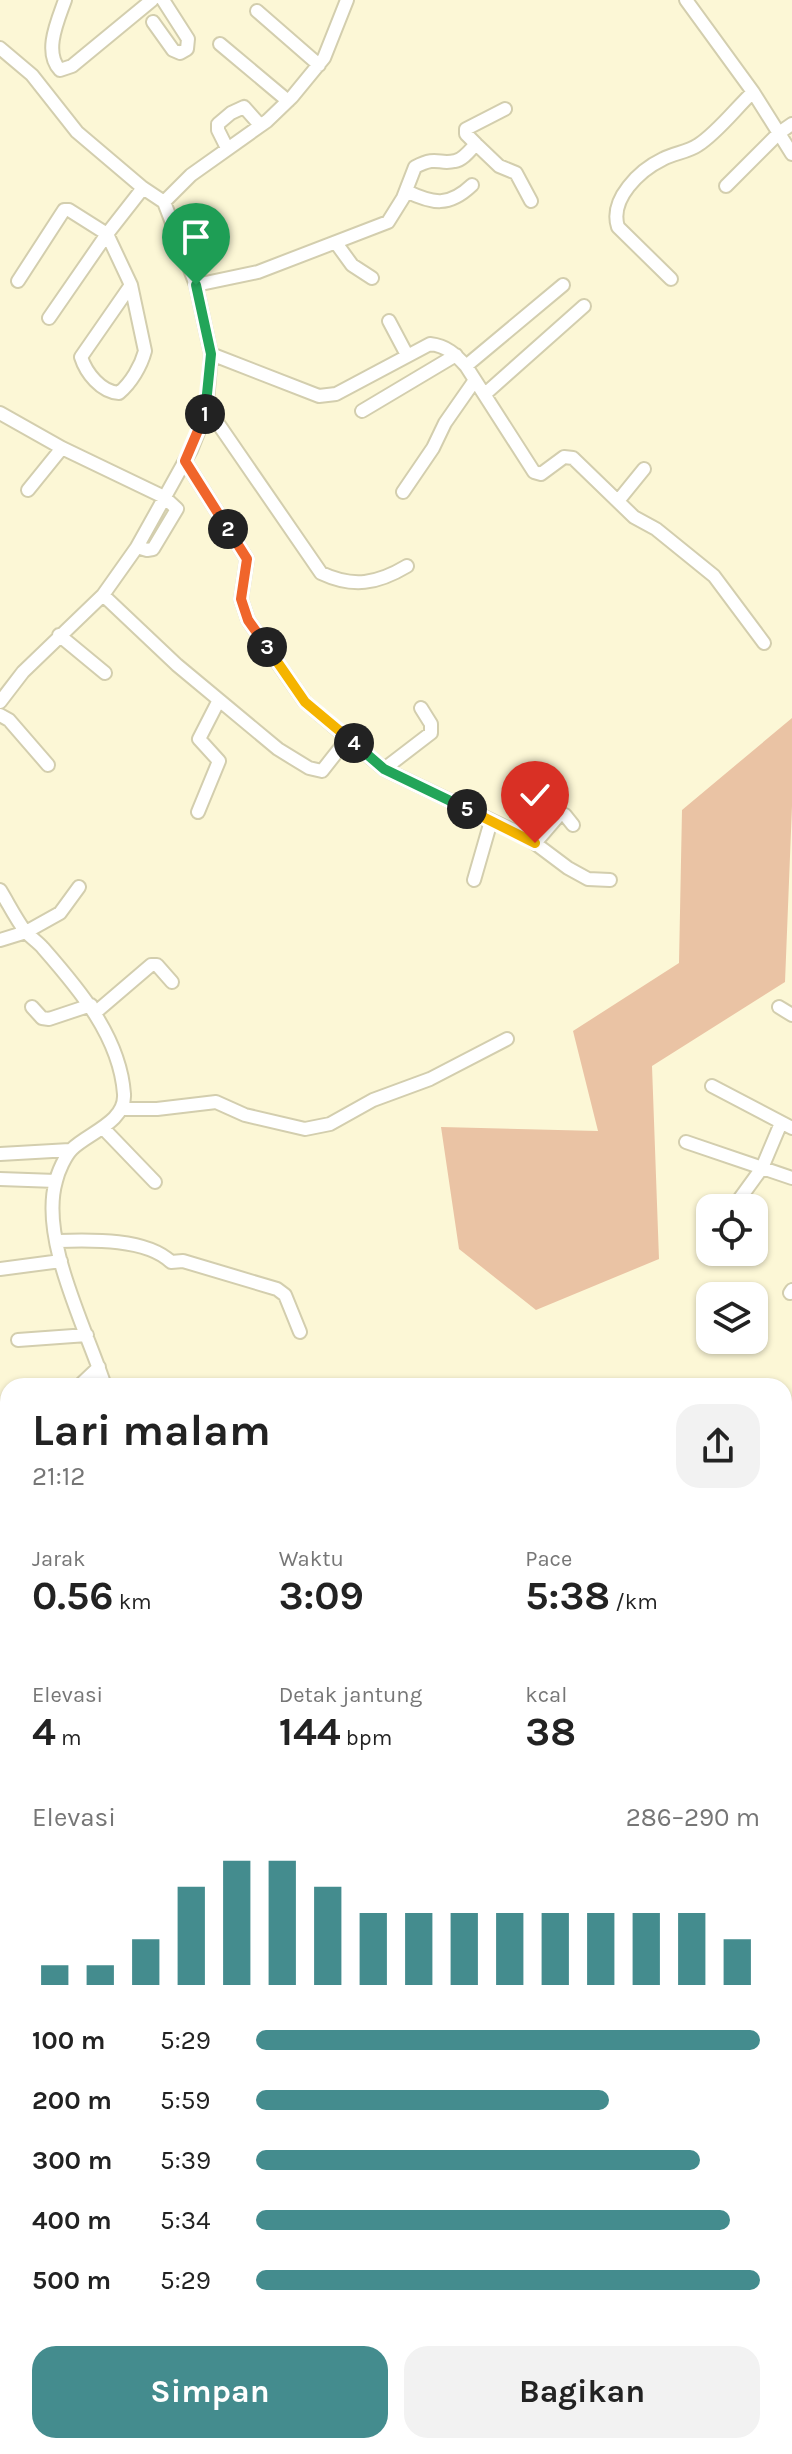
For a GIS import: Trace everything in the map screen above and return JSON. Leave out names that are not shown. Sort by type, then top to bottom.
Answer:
[{"type":"street","points":[[65,0],[53,38],[53,55],[60,70],[72,66],[152,0]]},
{"type":"street","points":[[153,22],[173,50],[180,53],[187,49],[188,39],[163,0]]},
{"type":"street","points":[[164,202],[191,175],[288,101],[319,65],[347,0]]},
{"type":"street","points":[[686,0],[753,92],[792,154]]},
{"type":"street","points":[[257,11],[319,65]]},
{"type":"street","points":[[220,44],[288,101]]},
{"type":"street","points":[[0,48],[32,75],[77,132],[164,202],[172,216],[196,285],[211,354],[206,413],[185,461],[137,547],[103,595],[23,672],[0,702]]},
{"type":"street","points":[[671,279],[618,227],[615,217],[617,206],[626,190],[653,165],[698,146],[753,92]]},
{"type":"street","points":[[227,148],[218,124],[231,113],[244,107],[260,125]]},
{"type":"street","points":[[505,109],[466,129],[466,134],[499,166],[516,173],[531,201]]},
{"type":"street","points":[[726,186],[792,124]]},
{"type":"street","points":[[196,285],[258,272],[388,222],[406,191],[415,167],[435,159],[455,161],[476,144]]},
{"type":"street","points":[[406,191],[425,200],[452,200],[472,185]]},
{"type":"street","points":[[49,318],[143,188]]},
{"type":"street","points":[[18,281],[64,210],[69,210],[107,234],[131,285],[145,351],[127,386],[119,393],[113,393],[91,376],[81,357],[131,285]]},
{"type":"street","points":[[336,243],[352,265],[372,278]]},
{"type":"street","points":[[466,366],[563,285]]},
{"type":"street","points":[[485,394],[584,306]]},
{"type":"street","points":[[389,321],[407,355]]},
{"type":"street","points":[[211,354],[319,396],[336,394],[430,344],[443,345],[466,366],[534,472],[541,474],[564,457],[573,458],[634,517],[656,529],[714,576],[764,643]]},
{"type":"street","points":[[362,411],[456,355]]},
{"type":"street","points":[[403,492],[475,380]]},
{"type":"street","points":[[206,406],[321,573],[333,579],[362,584],[389,577],[407,566]]},
{"type":"street","points":[[0,413],[62,448],[164,497]]},
{"type":"street","points":[[28,490],[62,448]]},
{"type":"street","points":[[185,461],[247,559],[241,599],[248,620],[305,702],[384,769],[535,843],[588,879],[610,880]]},
{"type":"street","points":[[618,501],[644,469]]},
{"type":"street","points":[[103,595],[177,665],[278,749],[309,768],[322,771],[348,738]]},
{"type":"street","points":[[59,635],[105,673]]},
{"type":"street","points":[[198,812],[219,761],[199,739],[219,700]]},
{"type":"street","points":[[384,769],[431,733],[431,724],[421,708]]},
{"type":"street","points":[[0,715],[9,720],[48,765]]},
{"type":"street","points":[[535,843],[560,814],[565,815],[573,825]]},
{"type":"street","points":[[474,880],[491,821]]},
{"type":"street","points":[[0,940],[26,932],[60,913],[79,887]]},
{"type":"street","points":[[0,890],[26,932],[93,1008],[119,1066],[125,1095],[122,1109],[103,1128],[70,1150],[0,1154]]},
{"type":"street","points":[[32,1007],[42,1018],[49,1019],[93,1008],[151,965],[157,965],[172,982]]},
{"type":"street","points":[[779,1007],[792,1015]]},
{"type":"street","points":[[122,1109],[157,1109],[216,1102],[245,1115],[305,1129],[330,1124],[373,1100],[430,1079],[507,1039]]},
{"type":"street","points":[[712,1086],[786,1126],[743,1194]]},
{"type":"street","points":[[103,1128],[155,1182]]},
{"type":"street","points":[[686,1142],[792,1178]]},
{"type":"street","points":[[70,1150],[56,1181],[52,1204],[57,1241],[61,1261],[102,1378]]},
{"type":"street","points":[[0,1179],[56,1181]]},
{"type":"street","points":[[57,1241],[107,1240],[164,1254],[173,1263],[183,1261],[277,1289],[285,1295],[300,1332]]},
{"type":"street","points":[[0,1263],[0,1269],[61,1261]]},
{"type":"street","points":[[18,1340],[87,1335]]},
{"type":"street","points":[[87,1378],[99,1367]]},
{"type":"shaded area","points":[[792,718],[785,982],[652,1066],[659,1259],[536,1310],[459,1249],[441,1127],[598,1131],[573,1031],[679,963],[682,810]]},
{"type":"route","points":[[196,285],[211,354],[206,413],[185,461],[247,559],[241,599],[248,620],[305,702],[384,769],[535,843]]}]
